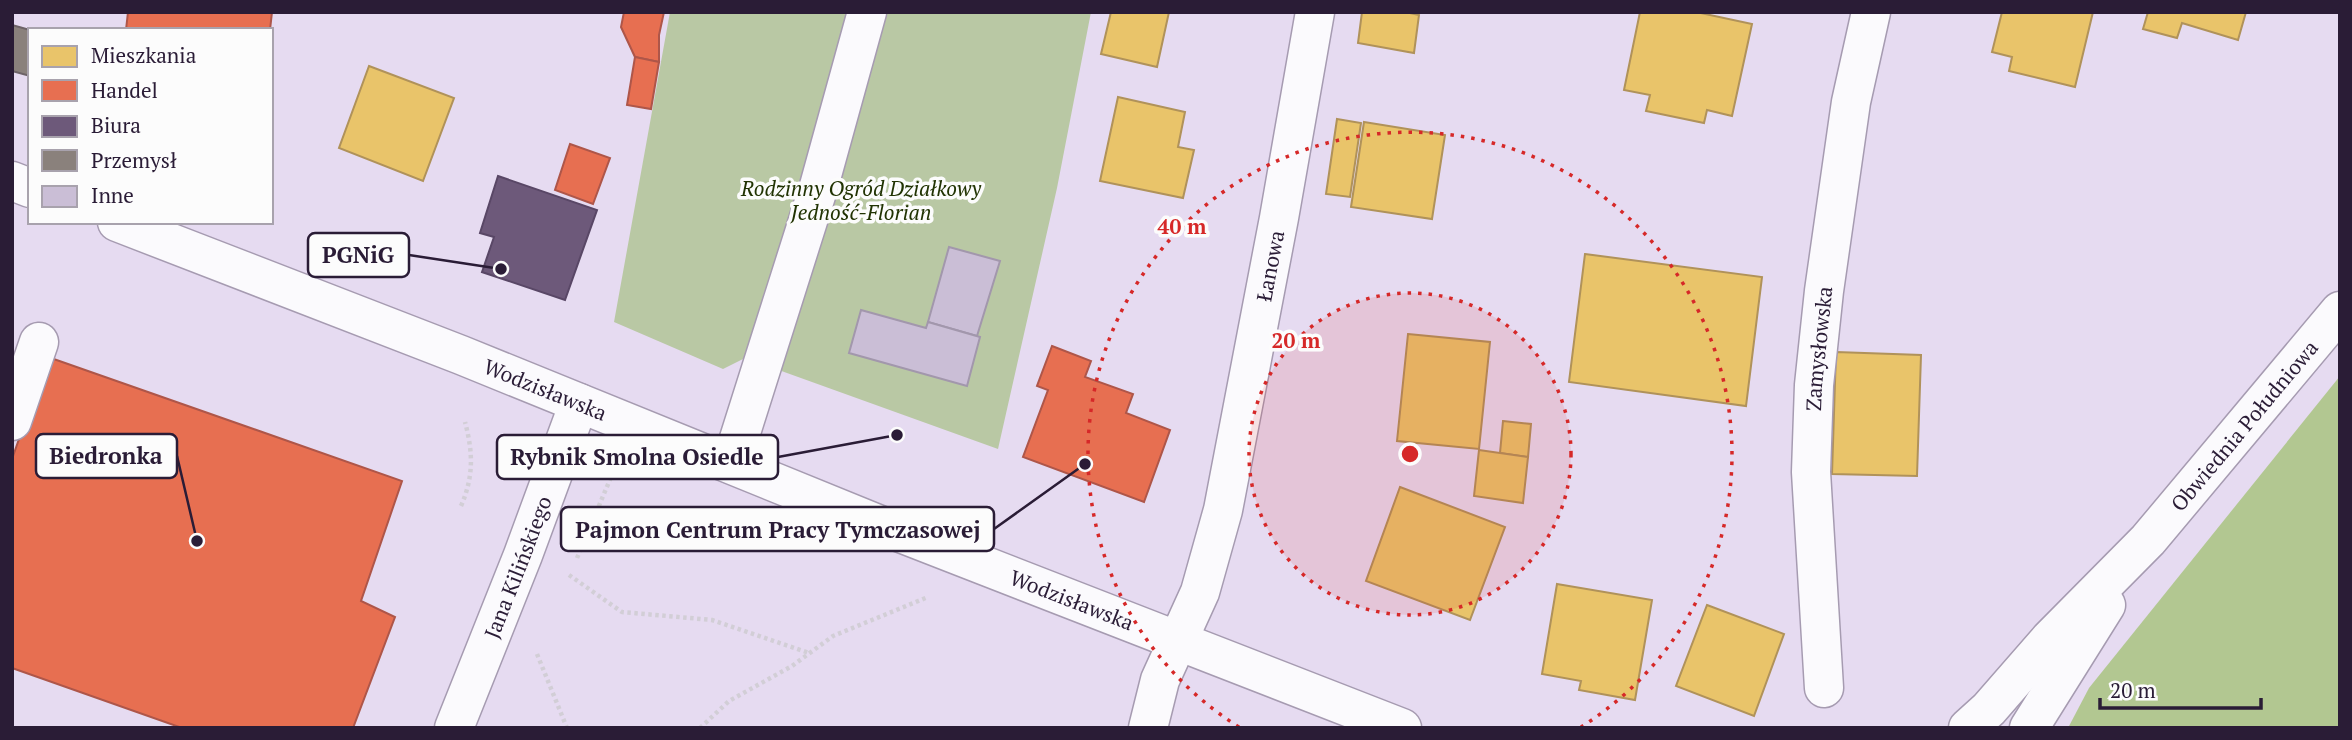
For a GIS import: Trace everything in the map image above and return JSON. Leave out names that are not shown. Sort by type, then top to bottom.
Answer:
[{"type":"main road","points":[[731,464],[819,186],[867,12]]},
{"type":"main road","name":"Łanowa","points":[[1148,728],[1160,680],[1200,592],[1223,510],[1315,12]]},
{"type":"main road","name":"Zamysłowska","points":[[1824,688],[1811,472],[1814,385],[1824,291],[1849,114],[1871,12]]},
{"type":"main road","name":"Wodzisławska","points":[[122,224],[579,403],[880,525],[1179,639],[1402,728]]},
{"type":"main road","name":"Obwiednia Południowa","points":[[1968,728],[1989,709],[2043,646],[2148,540],[2340,311]]},
{"type":"main road","points":[[12,421],[39,342]]},
{"type":"main road","name":"Jana Kilińskiego","points":[[454,728],[523,555],[579,403]]},
{"type":"main road","name":"Obwiednia Południowa","points":[[2028,728],[2148,540]]},
{"type":"path","points":[[461,506],[468,490],[472,468],[472,449],[466,422]]},
{"type":"path","points":[[569,575],[622,612],[712,620],[810,653]]},
{"type":"path","points":[[700,728],[729,701],[792,666],[833,636],[936,593]]},
{"type":"path","points":[[536,654],[567,728]]},
{"type":"green space","name":"Rodzinny Ogród Działkowy Jedność-Florian","points":[[670,12],[1091,12],[1057,188],[998,449],[745,358],[723,369],[614,322]]},
{"type":"green space","points":[[2340,376],[2340,728],[2068,728],[2089,688]]},
{"type":"building: Mieszkania","points":[[1111,12],[1169,12],[1157,67],[1101,54]]},
{"type":"building: Mieszkania","points":[[1362,12],[1405,12],[1419,15],[1414,53],[1358,43]]},
{"type":"building: Mieszkania","points":[[1640,12],[1696,12],[1752,24],[1732,116],[1707,110],[1704,123],[1646,111],[1650,95],[1624,90]]},
{"type":"building: Mieszkania","points":[[2002,12],[2093,12],[2075,87],[2009,71],[2012,57],[1992,52]]},
{"type":"building: Mieszkania","points":[[2148,12],[2246,12],[2238,40],[2182,23],[2177,38],[2143,29]]},
{"type":"building: Mieszkania","points":[[369,66],[454,98],[423,181],[339,148]]},
{"type":"building: Mieszkania","points":[[1118,97],[1185,112],[1178,147],[1194,150],[1183,198],[1100,181]]},
{"type":"building: Mieszkania","points":[[1337,119],[1361,123],[1350,197],[1326,194]]},
{"type":"building: Mieszkania","points":[[1364,122],[1445,135],[1432,219],[1351,207]]},
{"type":"building: Mieszkania","points":[[1585,254],[1762,277],[1746,406],[1569,382]]},
{"type":"building: Mieszkania","points":[[1408,334],[1490,342],[1479,449],[1397,441]]},
{"type":"building: Mieszkania","points":[[1836,352],[1921,355],[1917,476],[1832,474]]},
{"type":"building: Mieszkania","points":[[1503,421],[1531,424],[1528,457],[1500,453]]},
{"type":"building: Mieszkania","points":[[1479,450],[1528,457],[1523,503],[1474,496]]},
{"type":"building: Mieszkania","points":[[1400,487],[1505,527],[1470,620],[1366,581]]},
{"type":"building: Mieszkania","points":[[1557,584],[1652,600],[1635,700],[1579,690],[1581,681],[1542,674]]},
{"type":"building: Mieszkania","points":[[1707,605],[1784,634],[1754,716],[1676,686]]},
{"type":"building: Handel","points":[[128,12],[272,12],[270,28],[126,28]]},
{"type":"building: Handel","points":[[624,12],[664,12],[659,35],[659,62],[635,57],[621,27]]},
{"type":"building: Handel","points":[[635,57],[659,62],[651,109],[627,105]]},
{"type":"building: Handel","points":[[570,144],[610,158],[593,204],[555,190]]},
{"type":"building: Handel","points":[[1052,346],[1091,361],[1085,377],[1133,394],[1126,413],[1170,430],[1144,502],[1023,457],[1048,390],[1037,386]]},
{"type":"building: Handel","points":[[48,357],[402,481],[361,601],[395,617],[353,728],[182,728],[12,668],[12,459]]},
{"type":"building: Biura","points":[[498,176],[597,210],[565,300],[482,272],[494,237],[480,233]]},
{"type":"building: Przemysł","points":[[12,25],[28,29],[28,75],[12,71]]},
{"type":"building: Inne","points":[[949,247],[1000,261],[977,336],[928,322]]},
{"type":"building: Inne","points":[[861,310],[926,328],[928,322],[980,337],[967,386],[849,353]]},
{"type":"place","name":"PGNiG","points":[[501,269]]},
{"type":"place","name":"Rybnik Smolna Osiedle","points":[[897,435]]},
{"type":"place","name":"Pajmon Centrum Pracy Tymczasowej","points":[[1085,464]]},
{"type":"place","name":"Biedronka","points":[[197,541]]}]
